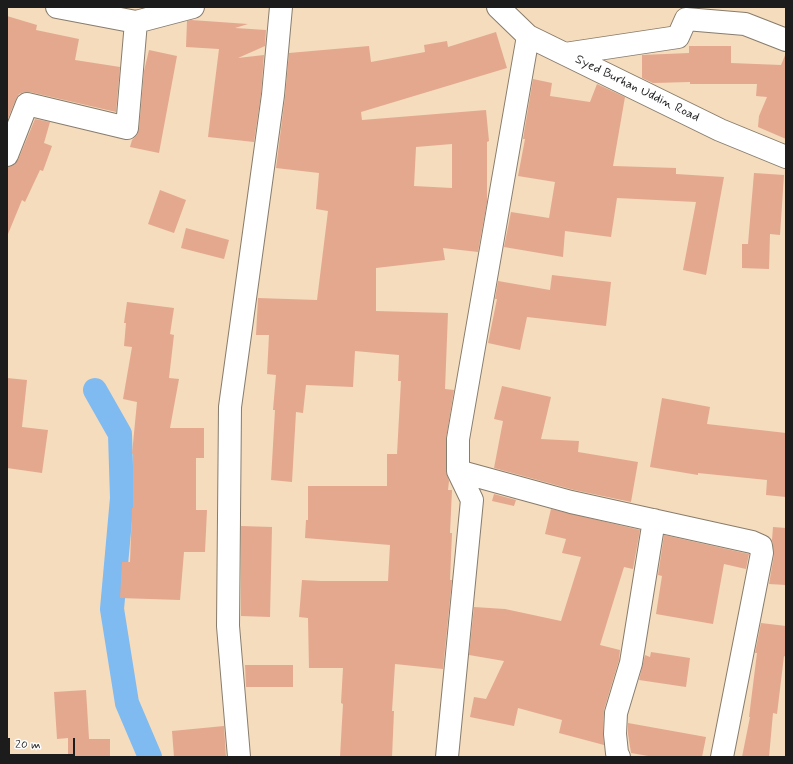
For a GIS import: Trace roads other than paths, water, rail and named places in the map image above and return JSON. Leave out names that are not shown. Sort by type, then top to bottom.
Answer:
[{"type":"street","points":[[57,7],[136,22],[193,7]]},
{"type":"street","points":[[239,757],[228,626],[230,407],[272,103],[281,7]]},
{"type":"street","name":"Syed Burhan Uddin Road","points":[[498,7],[528,36],[720,130],[786,157]]},
{"type":"street","points":[[565,54],[678,37],[686,13],[745,24],[786,40]]},
{"type":"street","points":[[7,155],[27,104],[127,128],[136,22]]},
{"type":"street","points":[[447,757],[472,500],[458,471],[458,439],[528,36]]},
{"type":"street","points":[[458,471],[571,502],[752,542],[761,546],[762,553],[722,757]]},
{"type":"street","points":[[619,757],[617,753],[615,734],[616,713],[632,663],[654,520]]},
{"type":"waterway","points":[[95,390],[120,434],[122,498],[112,609],[127,703],[150,757]]}]
